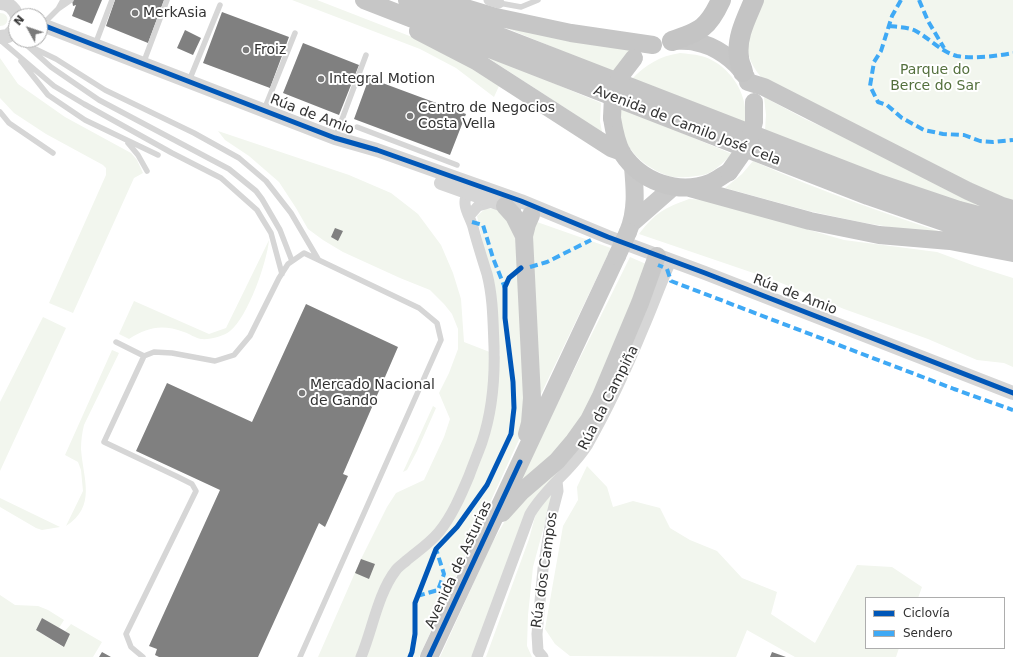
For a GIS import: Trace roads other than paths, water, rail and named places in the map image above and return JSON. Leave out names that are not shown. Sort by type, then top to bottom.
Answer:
[{"type":"highway","name":"Avenida de Camilo José Cela","points":[[364,0],[414,4],[876,182],[959,210],[1013,224]]},
{"type":"highway","points":[[439,0],[496,17],[571,33],[663,43],[694,42],[712,47],[726,56],[746,77],[764,87],[968,190],[1013,210]]},
{"type":"highway","points":[[721,0],[714,15],[706,26],[694,34],[663,43],[634,58],[621,75],[613,96],[612,118],[615,136],[622,152],[633,166],[651,180],[810,221],[879,235],[950,241],[1013,253]]},
{"type":"highway","points":[[681,187],[710,183],[729,172],[748,145],[754,122],[754,102],[739,57],[739,46],[742,29],[754,0]]},
{"type":"highway","name":"Avenida de Camilo José Cela","points":[[414,4],[868,196],[958,227],[1013,240]]},
{"type":"highway","points":[[414,4],[409,27],[476,61],[611,148],[622,152]]},
{"type":"main road","points":[[630,227],[636,191],[633,166]]},
{"type":"main road","points":[[630,227],[681,187]]},
{"type":"main road","points":[[502,202],[514,216],[524,236]]},
{"type":"main road","points":[[520,462],[530,423],[532,398],[524,236],[531,215]]},
{"type":"main road","name":"Avenida de Asturias","points":[[429,657],[630,227]]},
{"type":"main road","points":[[492,523],[522,492],[557,461],[589,420],[601,396],[640,303],[664,258]]},
{"type":"street","points":[[0,3],[9,5],[14,8]]},
{"type":"street","name":"Rúa de Amio","points":[[48,29],[95,45],[340,140],[375,157],[436,181],[467,199],[502,202],[568,220],[608,237],[1013,392]]},
{"type":"street","name":"Rúa de Amio","points":[[340,140],[377,150],[428,168],[531,215],[608,237]]},
{"type":"street","name":"Rúa de Amio","points":[[428,168],[444,179],[462,186],[467,199]]},
{"type":"street","points":[[360,657],[368,641],[379,604],[396,570],[426,546],[439,532],[450,516],[464,488],[482,441],[489,409],[493,380],[494,347],[492,310],[487,274],[472,218],[471,198],[467,199]]},
{"type":"street","points":[[472,218],[478,206],[502,202]]},
{"type":"street","name":"Rúa de Amio","points":[[531,215],[534,212],[537,212],[556,219],[568,220]]},
{"type":"street","name":"Rúa da Campiña","points":[[477,657],[530,514],[538,500],[578,459],[612,398],[643,330],[664,258]]},
{"type":"street","name":"Rúa dos Campos","points":[[543,657],[538,651],[537,634],[543,569],[552,514],[558,491],[557,481]]},
{"type":"lane","points":[[58,9],[62,0]]},
{"type":"lane","points":[[48,21],[58,9],[71,0]]},
{"type":"lane","points":[[95,45],[112,0]]},
{"type":"lane","points":[[143,64],[167,0]]},
{"type":"lane","points":[[520,7],[523,0]]},
{"type":"lane","points":[[496,1],[520,7],[538,0]]},
{"type":"lane","points":[[189,82],[220,5]]},
{"type":"lane","points":[[264,110],[295,33]]},
{"type":"lane","points":[[13,48],[13,52],[48,96],[85,120],[158,156]]},
{"type":"lane","points":[[29,48],[51,68],[99,100],[229,168],[256,191],[262,199],[280,230],[292,261]]},
{"type":"lane","points":[[37,48],[105,90],[194,133],[239,158],[266,181],[291,213],[318,260]]},
{"type":"lane","points":[[13,52],[54,86],[226,182],[257,210],[271,232],[282,274]]},
{"type":"lane","points":[[340,140],[366,54]]},
{"type":"lane","points":[[0,112],[10,122],[53,153]]},
{"type":"lane","points":[[357,127],[457,165]]},
{"type":"lane","points":[[126,141],[138,155],[147,171]]},
{"type":"lane","points":[[143,657],[131,647],[126,634],[196,491],[192,484],[181,478],[104,442],[144,356],[154,352],[172,353],[215,361],[234,355],[250,336],[288,264],[304,253],[419,308],[438,324],[441,340],[300,657]]},
{"type":"lane","points":[[116,342],[144,356]]},
{"type":"place","name":"MerkAsia","points":[[135,13]]},
{"type":"place","name":"Froiz","points":[[246,50]]},
{"type":"place","name":"Integral Motion","points":[[321,79]]},
{"type":"place","name":"Centro de Negocios Costa Vella","points":[[410,116]]},
{"type":"place","name":"Mercado Nacional de Gando","points":[[302,393]]},
{"type":"park label","name":"Parque do Berce do Sar","points":[[935,78]]}]
